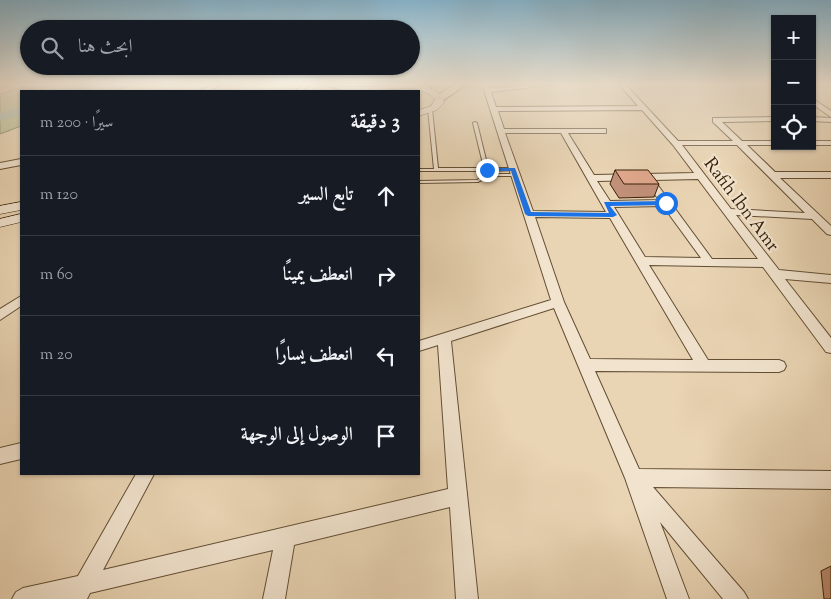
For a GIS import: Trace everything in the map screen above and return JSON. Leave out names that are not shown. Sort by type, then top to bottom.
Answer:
[{"type":"main road","points":[[0,210],[20,206]]},
{"type":"main road","points":[[0,223],[20,218]]},
{"type":"street","points":[[494,112],[558,302],[634,478],[678,599]]},
{"type":"street","name":"Rafih Ibn Amr","points":[[648,112],[676,143],[831,348]]},
{"type":"street","points":[[771,119],[716,120],[831,232]]},
{"type":"street","points":[[816,119],[831,120]]},
{"type":"street","points":[[500,131],[603,131]]},
{"type":"street","points":[[563,131],[704,366]]},
{"type":"street","points":[[676,143],[771,143]]},
{"type":"street","points":[[816,143],[831,143]]},
{"type":"street","points":[[0,166],[20,162]]},
{"type":"street","points":[[772,175],[831,175]]},
{"type":"street","points":[[590,178],[701,176]]},
{"type":"street","points":[[647,177],[710,262]]},
{"type":"street","points":[[606,204],[666,203]]},
{"type":"street","points":[[728,212],[815,216]]},
{"type":"street","points":[[528,214],[613,215]]},
{"type":"street","points":[[641,261],[767,263]]},
{"type":"street","points":[[775,274],[831,279]]},
{"type":"street","points":[[0,315],[20,301]]},
{"type":"street","points":[[420,346],[558,302]]},
{"type":"street","points":[[444,339],[467,599]]},
{"type":"street","points":[[585,365],[779,366]]},
{"type":"street","points":[[0,456],[20,451]]},
{"type":"street","points":[[81,592],[144,475]]},
{"type":"street","points":[[634,478],[831,480]]},
{"type":"street","points":[[634,478],[737,599]]},
{"type":"street","points":[[24,599],[81,592],[285,538],[459,496]]},
{"type":"street","points":[[274,599],[285,538]]},
{"type":"lane","points":[[430,112],[436,170]]},
{"type":"lane","points":[[475,123],[488,172]]},
{"type":"lane","points":[[420,170],[514,172]]},
{"type":"lane","points":[[420,182],[478,181],[488,172]]},
{"type":"green space","points":[[0,112],[20,112],[20,126],[0,134]]},
{"type":"building","points":[[615,170],[648,170],[659,184],[624,184]]},
{"type":"waterway","points":[[0,117],[18,112]]},
{"type":"route","points":[[487,170],[513,169],[528,214],[613,215],[606,204],[666,203]]}]
